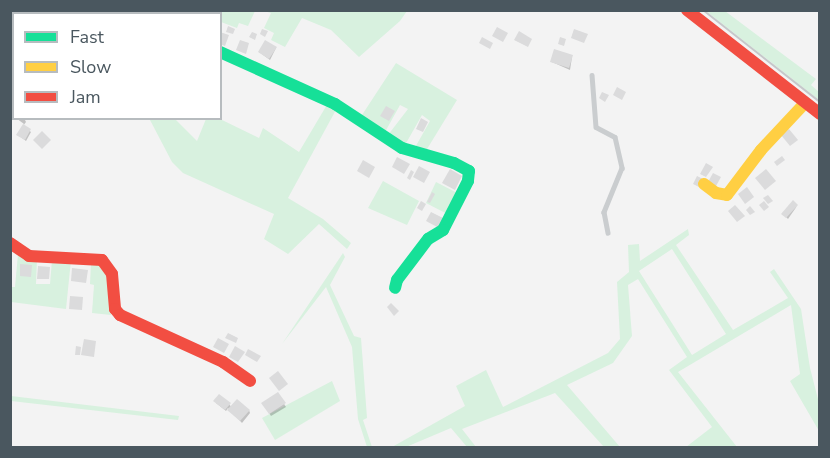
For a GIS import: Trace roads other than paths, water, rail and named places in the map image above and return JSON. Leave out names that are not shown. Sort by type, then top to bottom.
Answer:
[{"type":"street","points":[[687,10],[819,114]]},
{"type":"street","points":[[222,53],[341,107],[402,148],[453,163],[469,171],[468,181],[443,230],[429,239],[397,280],[395,288]]},
{"type":"street","points":[[704,184],[716,193],[727,195],[761,150],[805,103]]},
{"type":"street","points":[[10,243],[18,251],[29,256],[102,260],[112,274],[116,309],[120,315],[215,358],[250,381]]},
{"type":"lane","points":[[592,75],[596,127],[615,137],[621,163],[620,175],[604,212],[608,233]]},
{"type":"railway","points":[[703,10],[820,102]]}]
